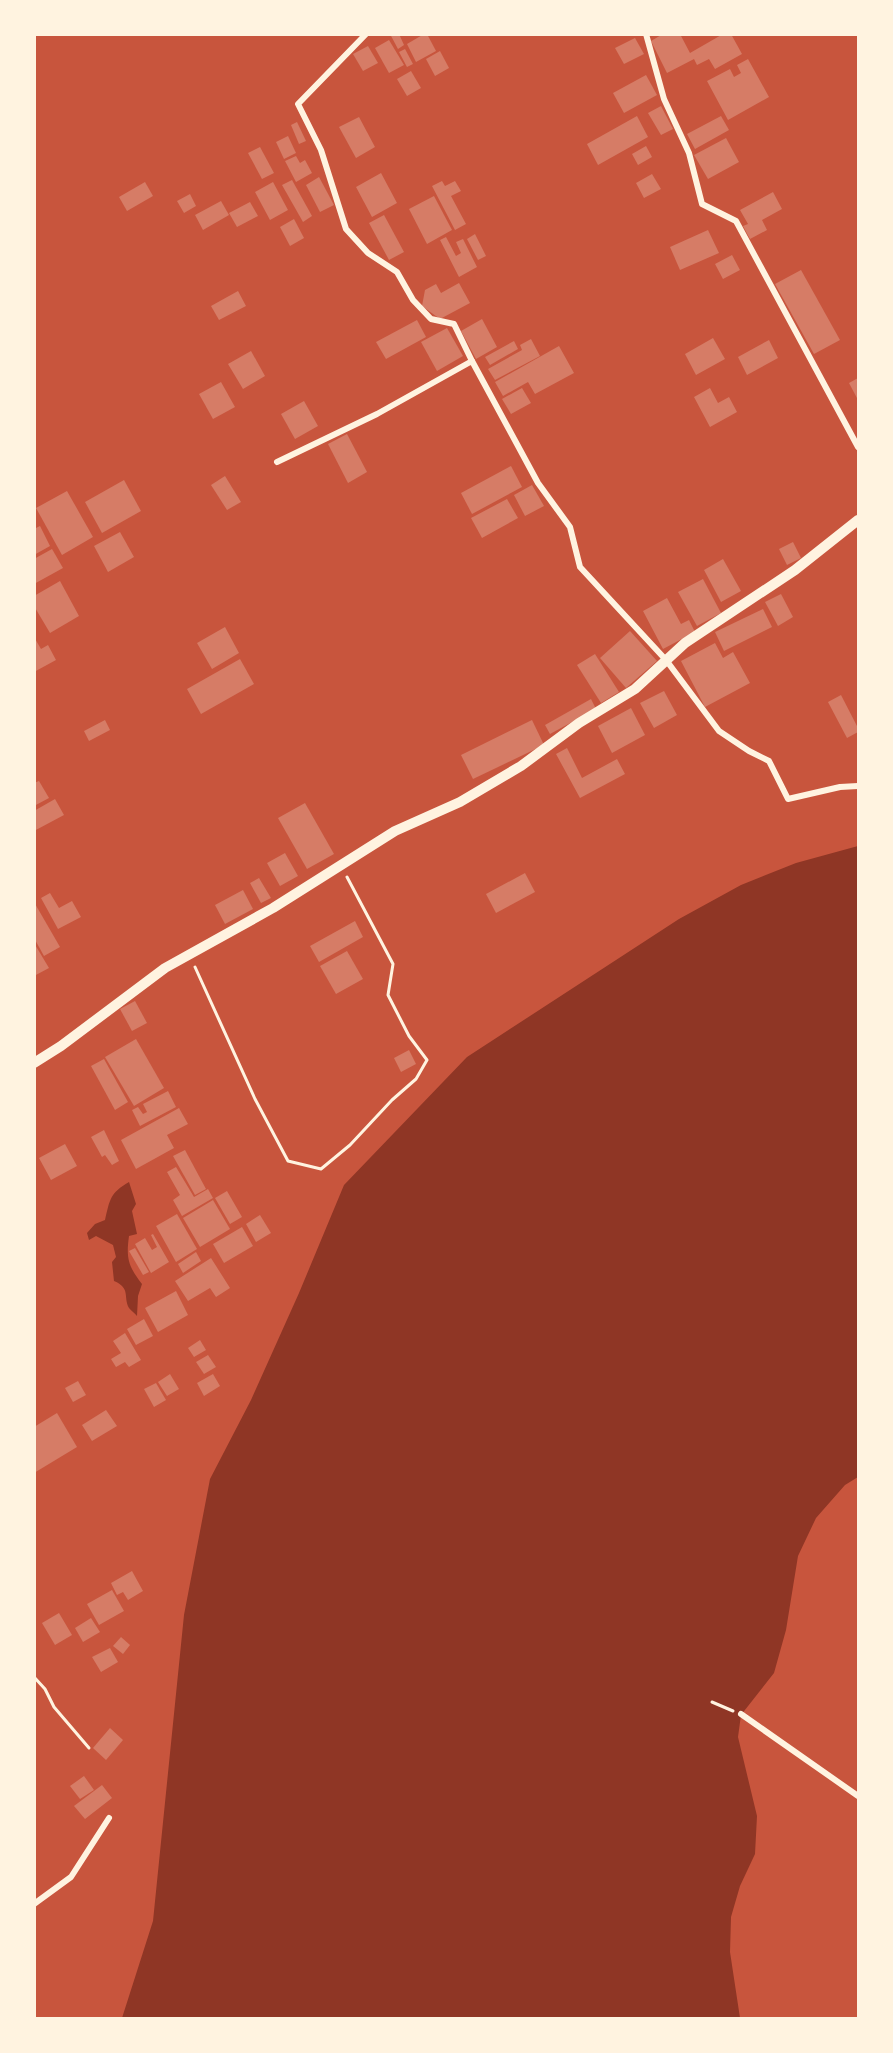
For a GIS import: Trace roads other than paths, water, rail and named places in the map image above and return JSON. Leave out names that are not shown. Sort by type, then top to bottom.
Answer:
[{"type":"street","points":[[366,34],[298,104],[321,150],[346,229],[368,253],[397,272],[413,300],[431,319],[454,324],[538,483],[570,527],[580,567],[666,660],[719,731],[769,761],[788,799],[840,787],[858,786]]},
{"type":"street","points":[[646,34],[664,99],[689,153],[702,204],[736,221],[858,447]]},
{"type":"street","points":[[276,462],[377,414],[472,361]]},
{"type":"street","points":[[34,1063],[61,1046],[165,968],[273,908],[395,831],[460,802],[521,766],[579,723],[635,689],[685,642],[795,570],[858,520]]},
{"type":"street","points":[[741,1714],[858,1796]]},
{"type":"street","points":[[34,1904],[71,1877],[109,1818]]}]
